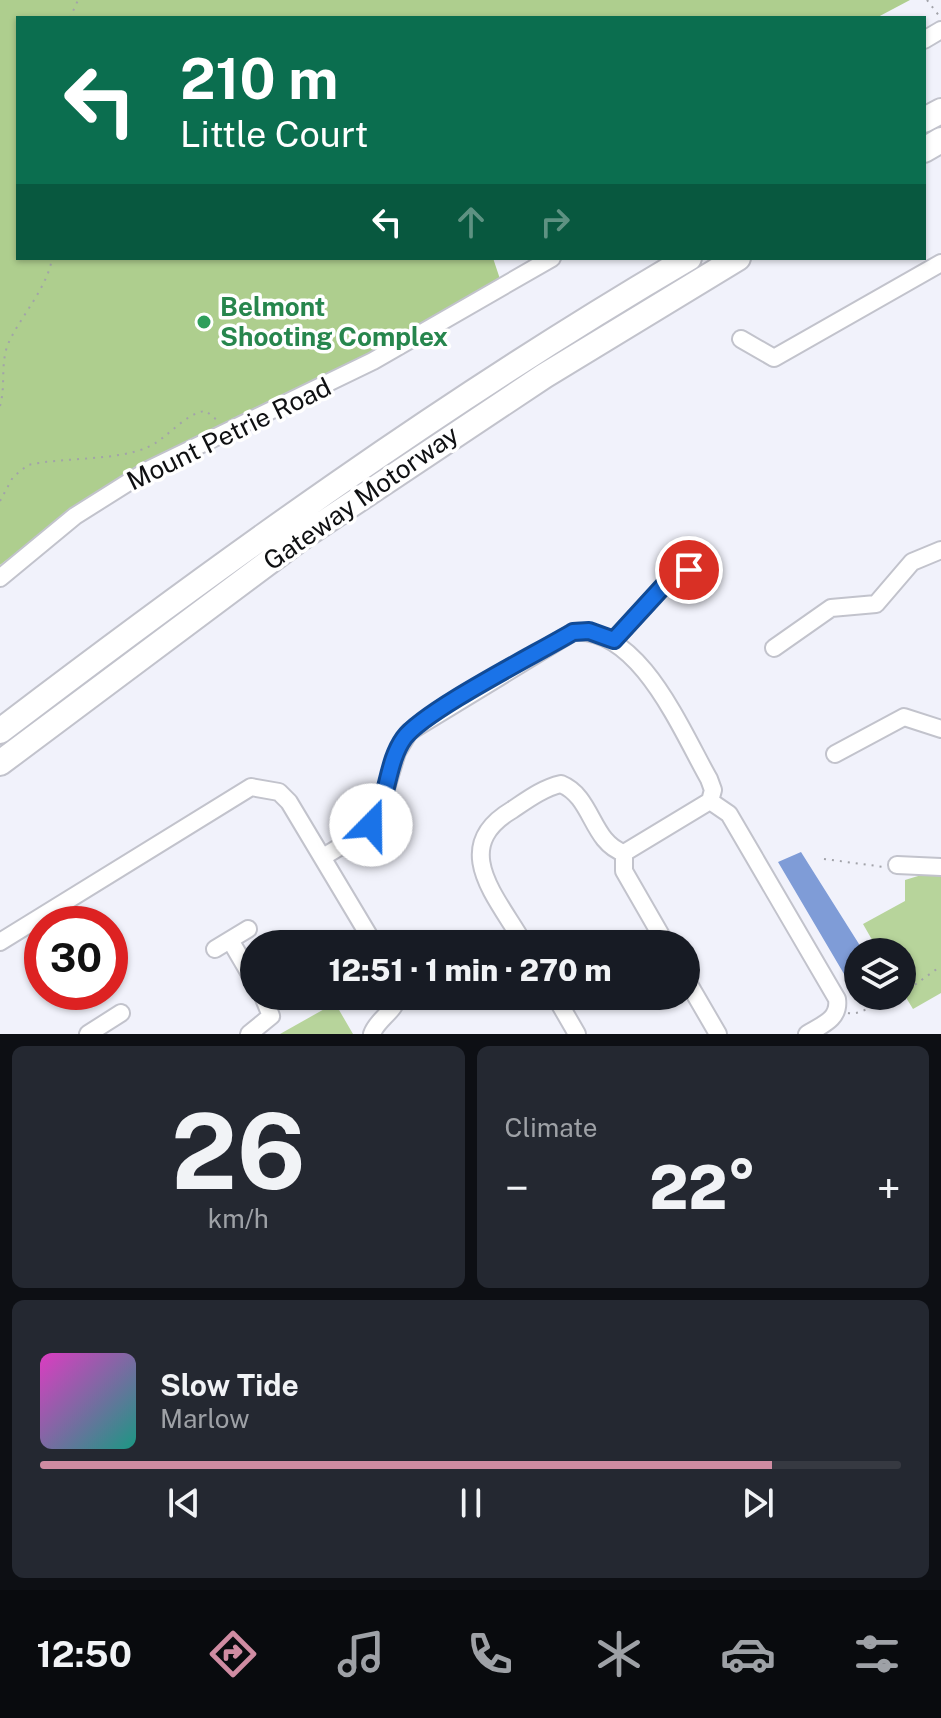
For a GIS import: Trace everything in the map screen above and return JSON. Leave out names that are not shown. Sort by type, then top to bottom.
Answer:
[{"type":"highway","name":"Gateway Motorway","points":[[0,731],[242,549],[354,470],[686,260]]},
{"type":"highway","name":"Gateway Motorway","points":[[0,763],[189,620],[350,505],[556,368],[735,260]]},
{"type":"street","name":"Mount Petrie Road","points":[[0,578],[99,501],[148,470],[373,361],[549,260]]},
{"type":"street","points":[[741,339],[774,358],[941,263]]},
{"type":"street","points":[[774,648],[831,608],[876,604],[912,562],[941,550]]},
{"type":"street","points":[[614,640],[668,581],[689,570]]},
{"type":"street","points":[[323,857],[371,825],[378,815],[397,752],[417,725],[573,632],[589,631],[614,640],[645,669],[713,790],[710,801],[624,853]]},
{"type":"street","points":[[835,754],[904,717],[941,729]]},
{"type":"street","points":[[516,930],[481,870],[479,847],[493,821],[561,784],[579,796],[607,844],[624,853]]},
{"type":"street","points":[[0,942],[251,787],[279,792],[289,802],[366,930]]},
{"type":"street","points":[[710,801],[729,814],[837,999],[838,1005],[831,1020],[807,1034]]},
{"type":"street","points":[[624,853],[624,871],[658,930]]},
{"type":"street","points":[[897,865],[941,867]]},
{"type":"street","points":[[215,949],[248,929]]},
{"type":"street","points":[[230,940],[240,957]]},
{"type":"street","points":[[700,1003],[718,1034]]},
{"type":"street","points":[[249,1034],[271,1016],[269,1010]]},
{"type":"street","points":[[372,1034],[375,1025],[390,1010]]},
{"type":"street","points":[[563,1010],[577,1034]]},
{"type":"street","points":[[97,1032],[121,1013]]},
{"type":"path","points":[[927,0],[941,18]]},
{"type":"path","points":[[0,406],[3,395],[0,370],[7,346],[51,260]]},
{"type":"path","points":[[0,501],[13,477],[28,465],[147,448],[168,436],[197,411],[215,416],[226,432]]},
{"type":"path","points":[[824,859],[882,868],[897,865]]},
{"type":"path","points":[[916,984],[941,966]]},
{"type":"path","points":[[844,1013],[855,1014],[862,1010]]},
{"type":"green space","name":"Belmont Shooting Complex","points":[[0,0],[910,0],[880,16],[16,16],[16,260],[494,260],[500,279],[373,353],[242,419],[185,442],[102,488],[0,565]]},
{"type":"green space","points":[[928,873],[941,875],[941,993],[916,1007],[916,938],[871,938],[863,924],[905,901],[905,880]]},
{"type":"green space","points":[[323,1010],[339,1010],[353,1034],[280,1034]]},
{"type":"water","points":[[801,852],[855,938],[844,938],[844,974],[778,862]]},
{"type":"place","name":"Belmont Shooting Complex","points":[[204,322]]},
{"type":"route","points":[[371,825],[378,815],[397,752],[417,725],[573,632],[589,631],[614,640],[668,581],[689,570]]}]
